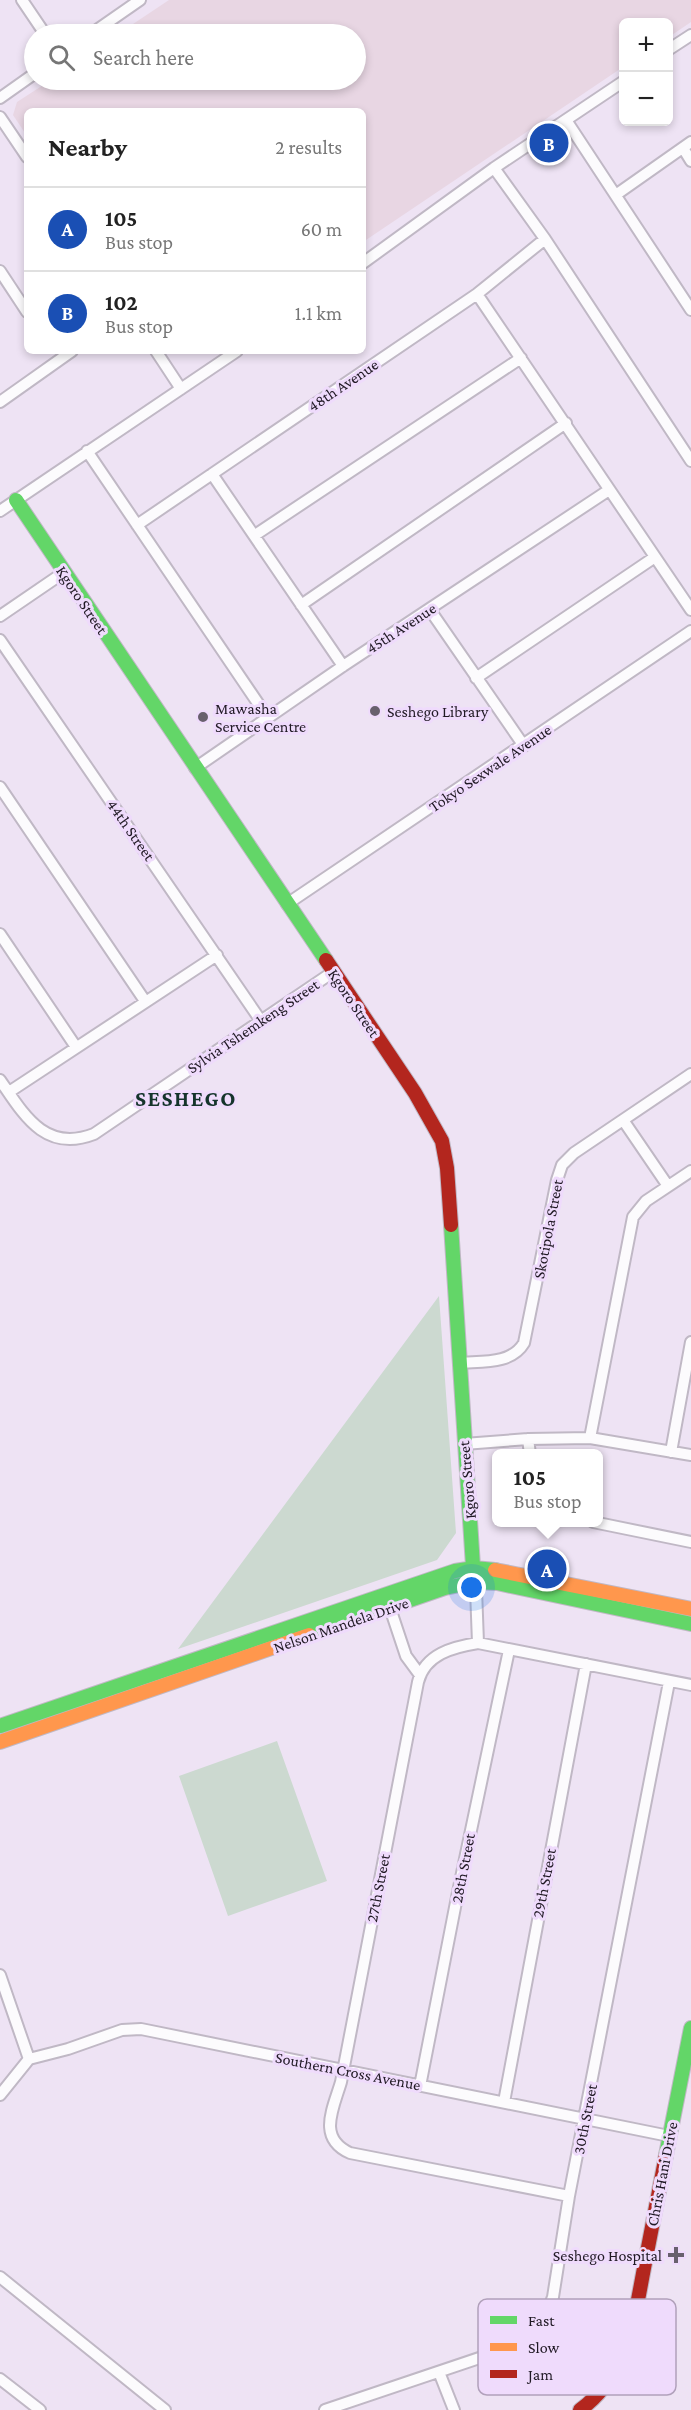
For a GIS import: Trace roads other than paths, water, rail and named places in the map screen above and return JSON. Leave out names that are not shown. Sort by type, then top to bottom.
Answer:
[{"type":"street","points":[[21,0],[38,24]]},
{"type":"street","points":[[102,24],[125,4],[140,0]]},
{"type":"street","points":[[673,48],[691,35]]},
{"type":"street","points":[[0,98],[24,81]]},
{"type":"street","points":[[366,261],[494,168],[619,84]]},
{"type":"street","points":[[0,117],[24,153]]},
{"type":"street","points":[[566,120],[691,310]]},
{"type":"street","points":[[616,194],[687,145],[691,161]]},
{"type":"street","points":[[494,168],[545,239],[691,461]]},
{"type":"street","name":"48th Avenue","points":[[137,525],[477,294],[545,239]]},
{"type":"street","points":[[0,271],[24,307]]},
{"type":"street","points":[[477,294],[691,610]]},
{"type":"street","points":[[158,354],[181,389]]},
{"type":"street","points":[[0,511],[233,354]]},
{"type":"street","points":[[0,402],[56,356]]},
{"type":"street","points":[[255,536],[521,358]]},
{"type":"street","points":[[301,605],[566,423]]},
{"type":"street","points":[[87,451],[268,718]]},
{"type":"street","points":[[212,474],[343,666]]},
{"type":"street","name":"45th Avenue","points":[[195,768],[343,666],[609,490]]},
{"type":"street","name":"Kgoro Street","points":[[16,500],[415,1093],[442,1141],[447,1168],[474,1575]]},
{"type":"street","points":[[476,678],[655,557]]},
{"type":"street","points":[[0,616],[63,573]]},
{"type":"street","points":[[429,610],[524,746]]},
{"type":"street","name":"Tokyo Sexwale Avenue","points":[[287,904],[691,631]]},
{"type":"street","name":"44th Street","points":[[0,640],[261,1021]]},
{"type":"street","points":[[0,787],[145,1001]]},
{"type":"street","points":[[0,934],[76,1047]]},
{"type":"street","points":[[9,1092],[217,955]]},
{"type":"street","name":"Sylvia Tshemkeng Street","points":[[0,1080],[36,1127],[61,1139],[84,1138],[94,1134],[333,972]]},
{"type":"street","name":"Skotipola Street","points":[[459,1363],[504,1359],[521,1349],[528,1333],[560,1168],[574,1153],[691,1074]]},
{"type":"street","points":[[623,1120],[668,1186]]},
{"type":"street","points":[[590,1438],[633,1217],[646,1201],[691,1171]]},
{"type":"street","points":[[671,1452],[691,1342]]},
{"type":"street","points":[[464,1444],[528,1439],[590,1438],[691,1455]]},
{"type":"street","points":[[528,1439],[529,1449]]},
{"type":"street","points":[[603,1524],[691,1542]]},
{"type":"street","name":"Nelson Mandela Drive","points":[[0,1726],[437,1576],[513,1573],[691,1609]]},
{"type":"street","points":[[474,1575],[477,1589],[478,1643]]},
{"type":"street","name":"Nelson Mandela Drive","points":[[0,1742],[390,1608],[446,1588],[474,1575],[497,1583],[691,1624]]},
{"type":"street","points":[[390,1608],[406,1656],[420,1675],[427,1664],[438,1655],[461,1646],[478,1643],[691,1685]]},
{"type":"street","name":"28th Street","points":[[420,2086],[509,1650]]},
{"type":"street","name":"29th Street","points":[[504,2102],[586,1664]]},
{"type":"street","name":"27th Street","points":[[420,1675],[343,2071],[329,2127],[332,2138],[343,2150],[350,2153],[569,2196]]},
{"type":"street","name":"30th Street","points":[[552,2299],[569,2196],[669,1682]]},
{"type":"street","points":[[0,1975],[29,2059],[0,2095]]},
{"type":"street","name":"Chris Hani Drive","points":[[638,2299],[691,2028]]},
{"type":"street","name":"Southern Cross Avenue","points":[[29,2059],[49,2055],[114,2032],[132,2029],[162,2033],[669,2136]]},
{"type":"street","points":[[0,2277],[165,2410]]},
{"type":"street","name":"30th Street","points":[[325,2410],[478,2359]]},
{"type":"street","points":[[439,2372],[454,2410]]},
{"type":"street","points":[[0,2379],[40,2410]]},
{"type":"street","name":"Chris Hani Drive","points":[[580,2410],[596,2395]]},
{"type":"place","name":"102","points":[[549,143]]},
{"type":"place","name":"Seshego Library","points":[[375,711]]},
{"type":"place","name":"Mawasha Service Centre","points":[[203,717]]},
{"type":"place","name":"105","points":[[547,1569]]},
{"type":"place","name":"Seshego Hospital","points":[[676,2255]]},
{"type":"district","name":"SESHEGO","points":[[186,1098]]}]
